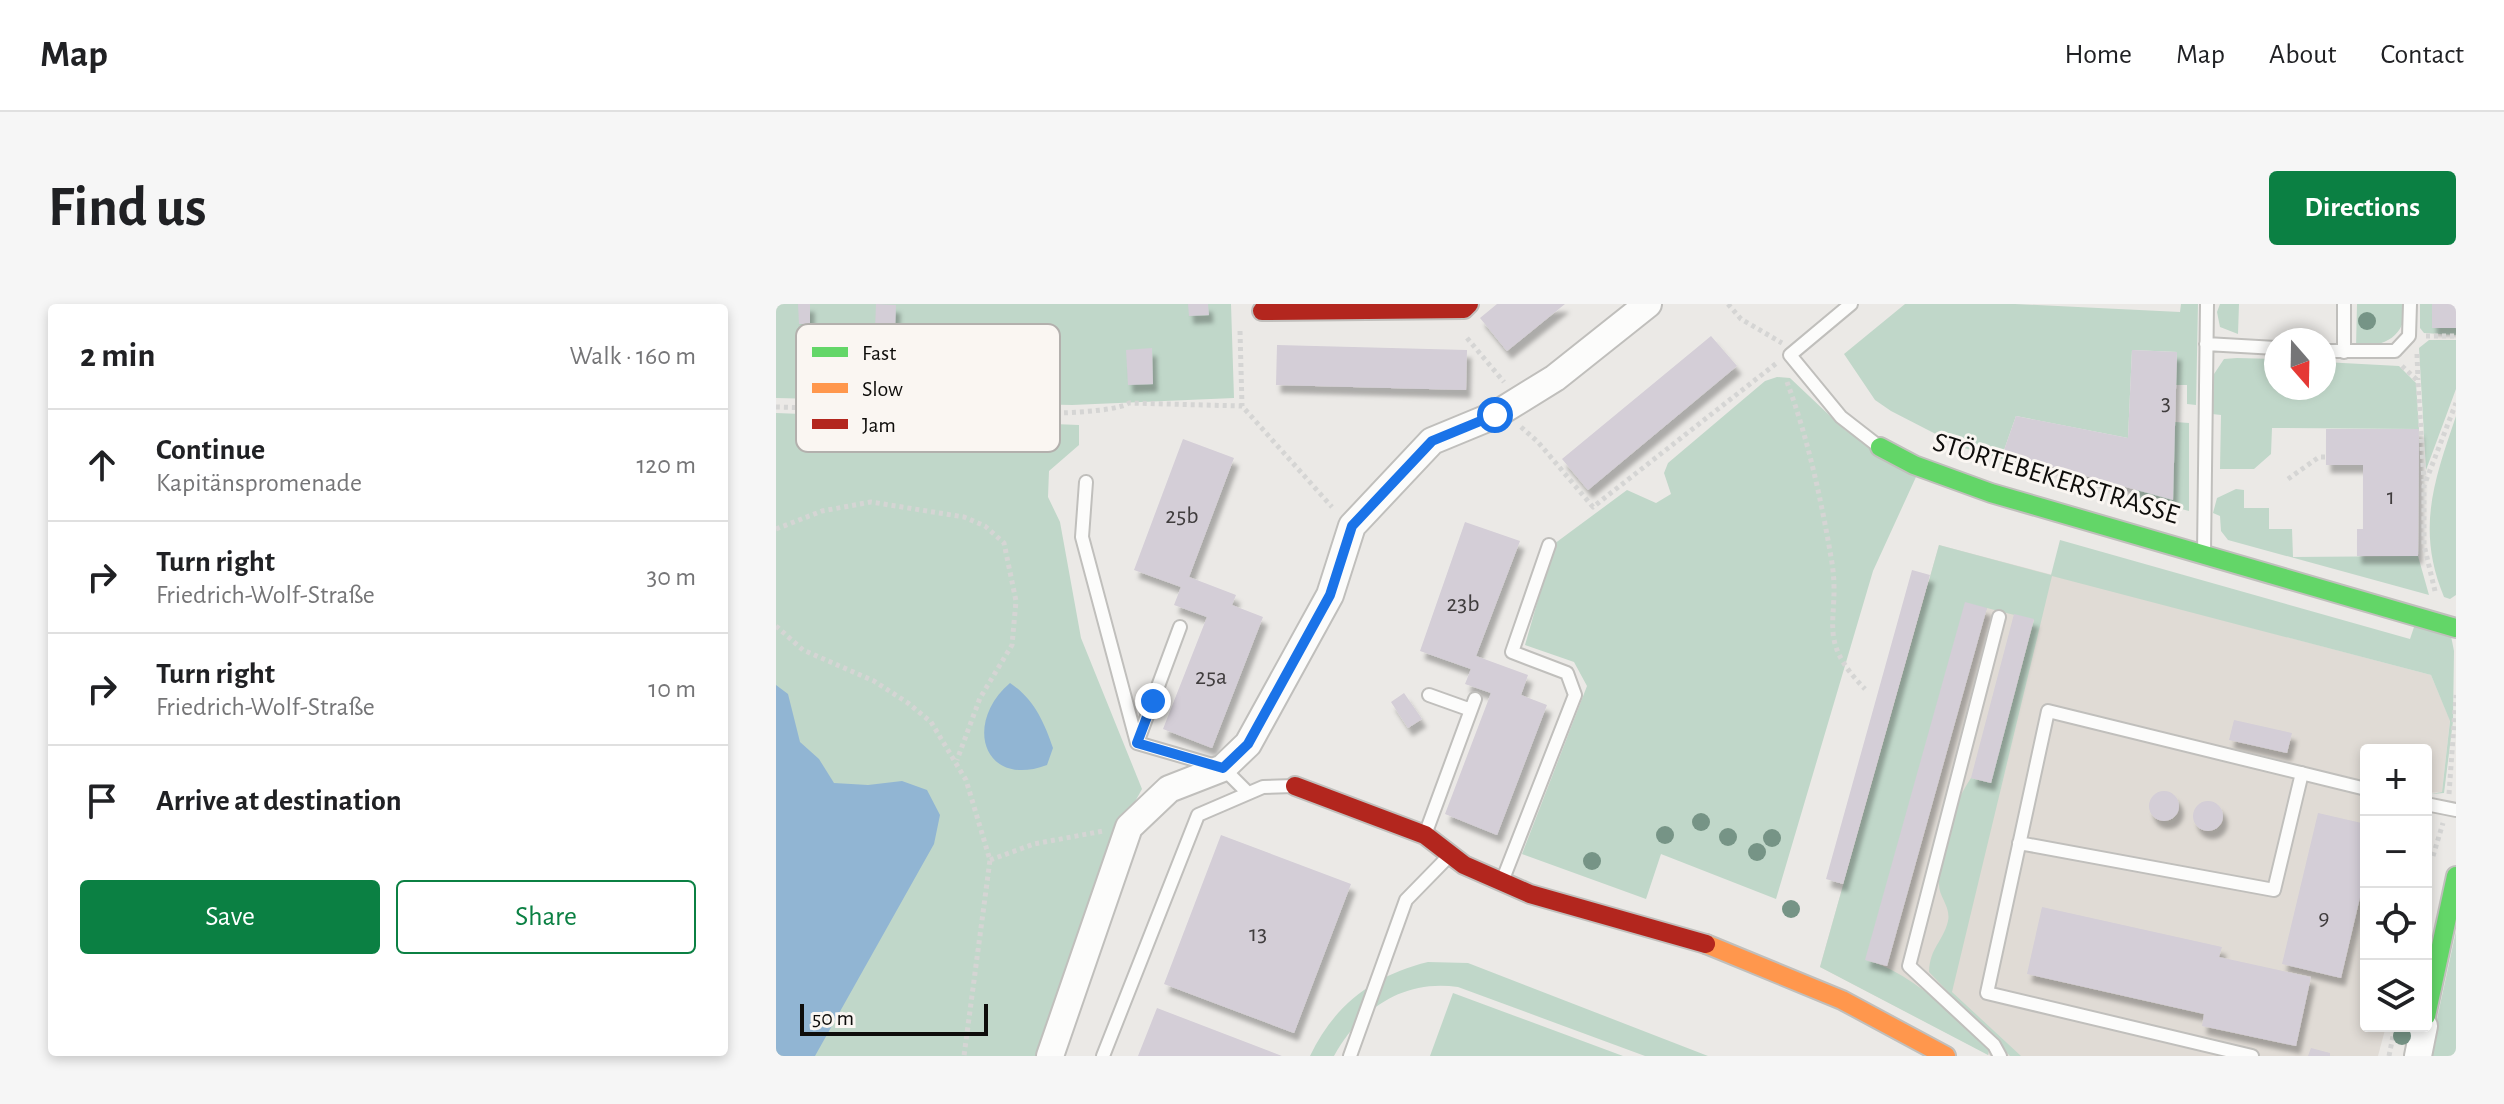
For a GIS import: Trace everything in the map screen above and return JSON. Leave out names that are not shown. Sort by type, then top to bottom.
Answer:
[{"type":"street","points":[[1262,311],[1464,309],[1469,304]]},
{"type":"street","points":[[1050,1056],[1129,827],[1169,789],[1223,768],[1248,745],[1330,595],[1352,526],[1432,441],[1495,415],[1555,378],[1648,304]]},
{"type":"street","name":"STÖRTEBEKERSTRASSE","points":[[1880,447],[1955,482],[2456,628]]},
{"type":"street","points":[[1295,786],[1425,835],[1464,865],[1502,882],[1563,905],[1694,939],[1842,1000],[1946,1056]]},
{"type":"street","points":[[2432,988],[2456,876]]},
{"type":"street","points":[[2418,1056],[2423,1032]]},
{"type":"lane","points":[[1790,355],[1851,304]]},
{"type":"lane","name":"STÖRTEBEKERSTRASSE","points":[[2204,554],[2207,304]]},
{"type":"lane","points":[[2344,304],[2344,352]]},
{"type":"lane","points":[[2336,352],[2390,353],[2400,349],[2413,336],[2410,304]]},
{"type":"lane","points":[[2206,344],[2264,347]]},
{"type":"lane","name":"STÖRTEBEKERSTRASSE","points":[[1790,355],[1841,417],[1880,447]]},
{"type":"lane","points":[[1086,482],[1082,537],[1137,743]]},
{"type":"lane","points":[[1502,882],[1575,695],[1567,673],[1512,652],[1549,545]]},
{"type":"lane","points":[[1999,617],[1909,966],[1994,1045],[2000,1056]]},
{"type":"lane","points":[[1137,743],[1180,627]]},
{"type":"lane","points":[[1425,835],[1473,704],[1429,695]]},
{"type":"lane","points":[[2252,1056],[1987,993],[2048,711],[2360,788]]},
{"type":"lane","points":[[1137,743],[1223,768],[1247,792]]},
{"type":"lane","points":[[2019,843],[2274,890],[2302,773]]},
{"type":"lane","points":[[1103,1056],[1198,815],[1247,792],[1272,785],[1295,786]]},
{"type":"lane","points":[[2432,805],[2456,810]]},
{"type":"lane","points":[[1350,1056],[1406,900],[1451,854]]},
{"type":"path","points":[[1495,415],[1520,427],[1538,442],[1593,507],[1768,368],[1790,355],[1785,344],[1741,319],[1728,304]]},
{"type":"path","points":[[1443,309],[1519,400]]},
{"type":"path","points":[[1262,311],[1239,318],[1242,406],[1332,507]]},
{"type":"path","points":[[2439,600],[2428,572],[2424,545],[2424,486],[2413,336],[2456,336]]},
{"type":"path","points":[[2390,353],[2418,381]]},
{"type":"path","points":[[1785,377],[1798,413],[1832,567],[1832,633],[1842,666],[1865,689]]},
{"type":"path","points":[[1060,413],[1121,408],[1129,403],[1242,406]]},
{"type":"path","points":[[2424,486],[2456,403]]},
{"type":"path","points":[[776,407],[796,407]]},
{"type":"path","points":[[2288,479],[2319,457],[2326,457]]},
{"type":"path","points":[[776,529],[822,511],[871,502],[964,517],[985,526],[1004,543],[1016,601],[1012,645],[980,698],[957,761]]},
{"type":"path","points":[[776,626],[803,650],[874,681],[908,703],[931,722],[957,761],[976,808],[990,860],[964,1056]]},
{"type":"path","points":[[990,860],[1034,844],[1129,827]]},
{"type":"path","points":[[2389,1056],[2394,1032]]},
{"type":"shaded area","points":[[1939,545],[2431,675],[2450,720],[2442,792],[2432,793],[2432,744],[2360,744],[2360,1032],[2384,1032],[2378,1056],[1991,1056],[1820,967]]},
{"type":"green space","points":[[776,304],[1231,304],[1234,398],[1060,405],[1060,324],[796,324],[796,398],[776,398]]},
{"type":"green space","points":[[1905,304],[2015,304],[2180,312],[2181,304],[2198,304],[2196,405],[2187,404],[2187,385],[2176,385],[2177,352],[2132,350],[2128,438],[2016,416],[2003,453],[2031,460],[2029,467],[1961,447],[1875,400],[1844,354]]},
{"type":"green space","points":[[2220,304],[2239,304],[2238,334],[2220,327],[2217,312]]},
{"type":"green space","points":[[2357,304],[2406,304],[2402,325],[2385,342],[2356,348]]},
{"type":"green space","points":[[2420,304],[2432,304],[2432,328],[2456,328],[2456,335],[2424,333],[2420,328]]},
{"type":"green space","points":[[2429,340],[2456,340],[2456,389],[2426,470],[2419,348]]},
{"type":"green space","points":[[2224,359],[2264,359],[2264,400],[2336,400],[2336,363],[2399,366],[2416,383],[2419,429],[2272,428],[2271,454],[2254,469],[2220,469],[2221,415],[2212,414],[2214,374]]},
{"type":"green space","points":[[1777,377],[1790,378],[1845,430],[1916,477],[1873,571],[1776,899],[1661,854],[1646,899],[1522,854],[1587,686],[1574,662],[1525,645],[1554,544],[1627,490],[1656,503],[1671,494],[1664,473],[1668,463],[1765,381]]},
{"type":"green space","points":[[776,413],[796,414],[796,452],[1060,452],[1060,424],[1079,425],[1079,445],[1049,471],[1048,497],[1060,522],[1081,638],[1142,789],[1115,838],[1044,1056],[776,1056]]},
{"type":"green space","points":[[2456,416],[2456,595],[2450,599],[2444,597],[2436,572],[2430,527],[2435,484]]},
{"type":"green space","points":[[2175,422],[2189,423],[2189,511],[2132,496]]},
{"type":"green space","points":[[2236,489],[2244,490],[2244,508],[2269,508],[2269,529],[2292,529],[2293,557],[2418,556],[2429,595],[2228,540],[2221,531],[2220,516],[2213,513],[2217,498]]},
{"type":"green space","points":[[2060,540],[2410,639],[2415,624],[2451,636],[2454,651],[2453,721],[2444,793],[2432,794],[2442,792],[2450,721],[2431,675],[2052,576],[1952,992],[2021,1056],[2010,1056],[1929,972],[1932,956],[1948,921],[1948,911],[1939,885],[1947,829],[1957,802],[1971,778],[1991,783],[2034,620],[1987,608],[1866,960],[1900,975],[1931,996],[1990,1045],[1988,1055],[1820,967],[1939,545],[2051,575]]},
{"type":"green space","points":[[2456,931],[2456,1056],[2429,1056]]},
{"type":"green space","points":[[1428,962],[1468,963],[1708,1056],[1645,1056],[1458,987],[1438,986],[1401,993],[1385,1001],[1357,1024],[1334,1056],[1310,1056],[1331,1022],[1358,995],[1390,975]]},
{"type":"green space","points":[[1453,993],[1623,1056],[1430,1056]]},
{"type":"water","points":[[1010,683],[1032,704],[1046,729],[1053,748],[1047,765],[1025,770],[1008,768],[995,760],[987,748],[984,733],[987,716],[995,699]]},
{"type":"water","points":[[776,685],[788,694],[800,742],[819,759],[834,783],[868,785],[902,781],[927,790],[940,815],[934,844],[815,1056],[776,1056]]},
{"type":"building","points":[[798,304],[810,304],[810,324],[799,324]]},
{"type":"building","points":[[876,304],[896,305],[895,324],[875,324]]},
{"type":"building","points":[[1188,304],[1208,304],[1209,315],[1189,316]]},
{"type":"building","points":[[1497,304],[1565,304],[1507,351],[1480,318]]},
{"type":"building","points":[[2432,304],[2456,304],[2456,328],[2432,328]]},
{"type":"building","points":[[1711,336],[1737,366],[1588,490],[1562,459]]},
{"type":"building","points":[[1277,345],[1467,350],[1466,390],[1276,385]]},
{"type":"building","points":[[1152,348],[1153,384],[1128,385],[1126,350]]},
{"type":"building","points":[[2132,350],[2177,352],[2173,500],[2003,453],[2016,416],[2128,438]]},
{"type":"building","points":[[2326,429],[2419,429],[2418,556],[2357,556],[2357,529],[2363,529],[2363,465],[2326,465]]},
{"type":"building","points":[[1183,439],[1234,458],[1189,577],[1236,595],[1232,605],[1263,617],[1212,748],[1163,729],[1207,617],[1174,605],[1181,587],[1134,570]]},
{"type":"building","points":[[1465,522],[1520,541],[1476,656],[1528,675],[1521,695],[1547,705],[1497,835],[1445,814],[1491,693],[1465,684],[1471,669],[1420,651]]},
{"type":"building","points":[[1912,570],[1930,575],[1843,884],[1826,879]]},
{"type":"building","points":[[1965,602],[1987,608],[1887,966],[1865,960]]},
{"type":"building","points":[[2014,614],[2034,619],[1991,783],[1971,778]]},
{"type":"building","points":[[1404,693],[1422,719],[1408,728],[1391,702]]},
{"type":"building","points":[[2234,720],[2292,733],[2287,753],[2229,740]]},
{"type":"building","points":[[2164,791],[2170,792],[2178,800],[2178,812],[2170,820],[2164,821],[2158,820],[2150,812],[2149,806],[2150,800],[2158,792]]},
{"type":"building","points":[[2208,801],[2214,802],[2222,810],[2222,822],[2214,830],[2208,831],[2202,830],[2194,822],[2193,816],[2194,810],[2202,802]]},
{"type":"building","points":[[2318,813],[2360,823],[2360,897],[2341,978],[2282,964]]},
{"type":"building","points":[[1221,835],[1351,884],[1294,1033],[1164,984]]},
{"type":"building","points":[[2042,907],[2222,947],[2219,957],[2311,977],[2296,1046],[2202,1026],[2204,1014],[2027,974]]},
{"type":"building","points":[[1157,1008],[1282,1056],[1138,1056]]},
{"type":"building","points":[[2311,1048],[2330,1053],[2330,1056],[2308,1056]]},
{"type":"traffic: fast","points":[[1880,447],[1914,465],[1991,493],[2456,628]]},
{"type":"traffic: fast","points":[[2432,988],[2456,876]]},
{"type":"traffic: slow","points":[[1706,944],[1842,1000],[1946,1056]]},
{"type":"traffic: jam","points":[[1262,311],[1464,309],[1469,304]]},
{"type":"traffic: jam","points":[[1295,786],[1425,835],[1464,865],[1530,894],[1706,944]]},
{"type":"route","points":[[1153,701],[1137,743],[1223,768],[1235,759],[1248,744],[1330,595],[1352,526],[1432,441],[1461,426],[1495,415]]}]
